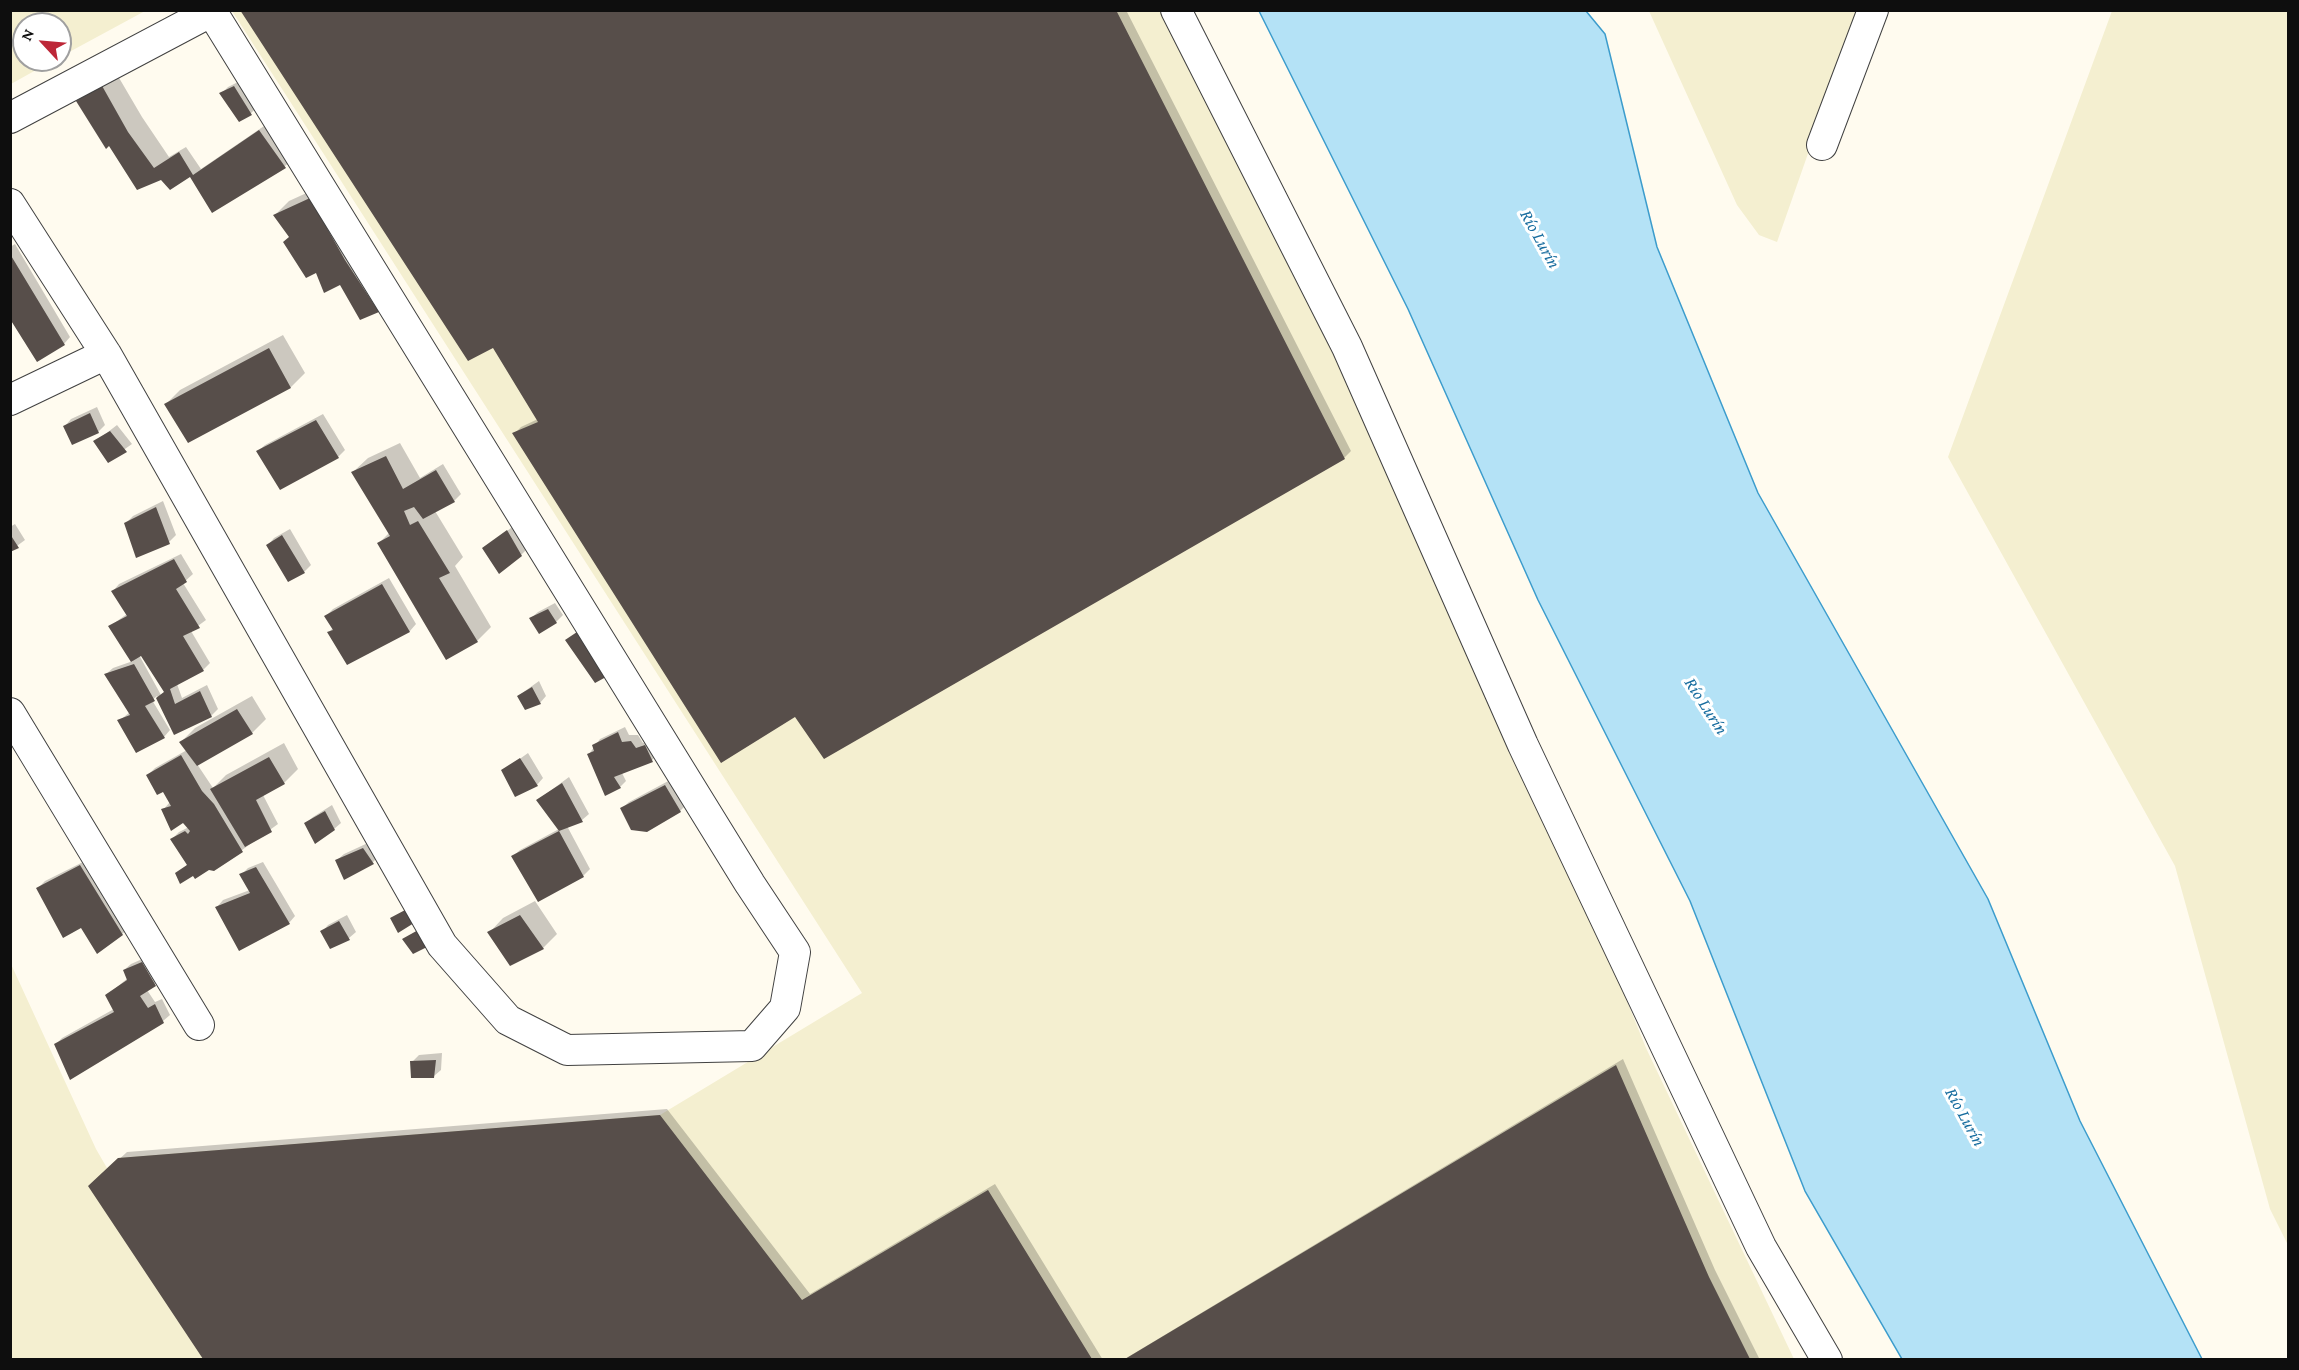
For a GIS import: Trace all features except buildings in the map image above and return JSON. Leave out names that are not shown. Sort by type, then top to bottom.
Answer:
[{"type":"street","points":[[1176,10],[1347,346],[1523,745],[1761,1247],[1827,1359]]},
{"type":"street","points":[[1822,145],[1873,10]]},
{"type":"street","points":[[10,118],[213,11],[750,884],[795,952],[785,1008],[752,1046],[567,1050],[508,1020],[442,945],[106,354],[10,204]]},
{"type":"street","points":[[10,400],[106,354]]},
{"type":"street","points":[[10,713],[199,1025]]},
{"type":"shaded area","points":[[11,10],[145,10],[72,51],[72,12],[12,12],[12,72],[32,72],[11,84]]},
{"type":"shaded area","points":[[232,11],[1176,11],[1523,745],[1646,1048],[1794,1359],[11,1359],[10,962],[96,1149],[107,1168],[118,1158],[660,1115],[862,993]]},
{"type":"shaded area","points":[[1649,11],[1858,11],[1777,242],[1759,235],[1737,205]]},
{"type":"shaded area","points":[[2112,11],[2288,11],[2288,1245],[2270,1209],[2175,866],[1948,457]]},
{"type":"water","name":"Río Lurín","points":[[1259,11],[1586,11],[1605,34],[1657,247],[1758,493],[1988,899],[2080,1121],[2202,1359],[1902,1359],[1805,1191],[1690,901],[1538,600],[1408,309]]}]
